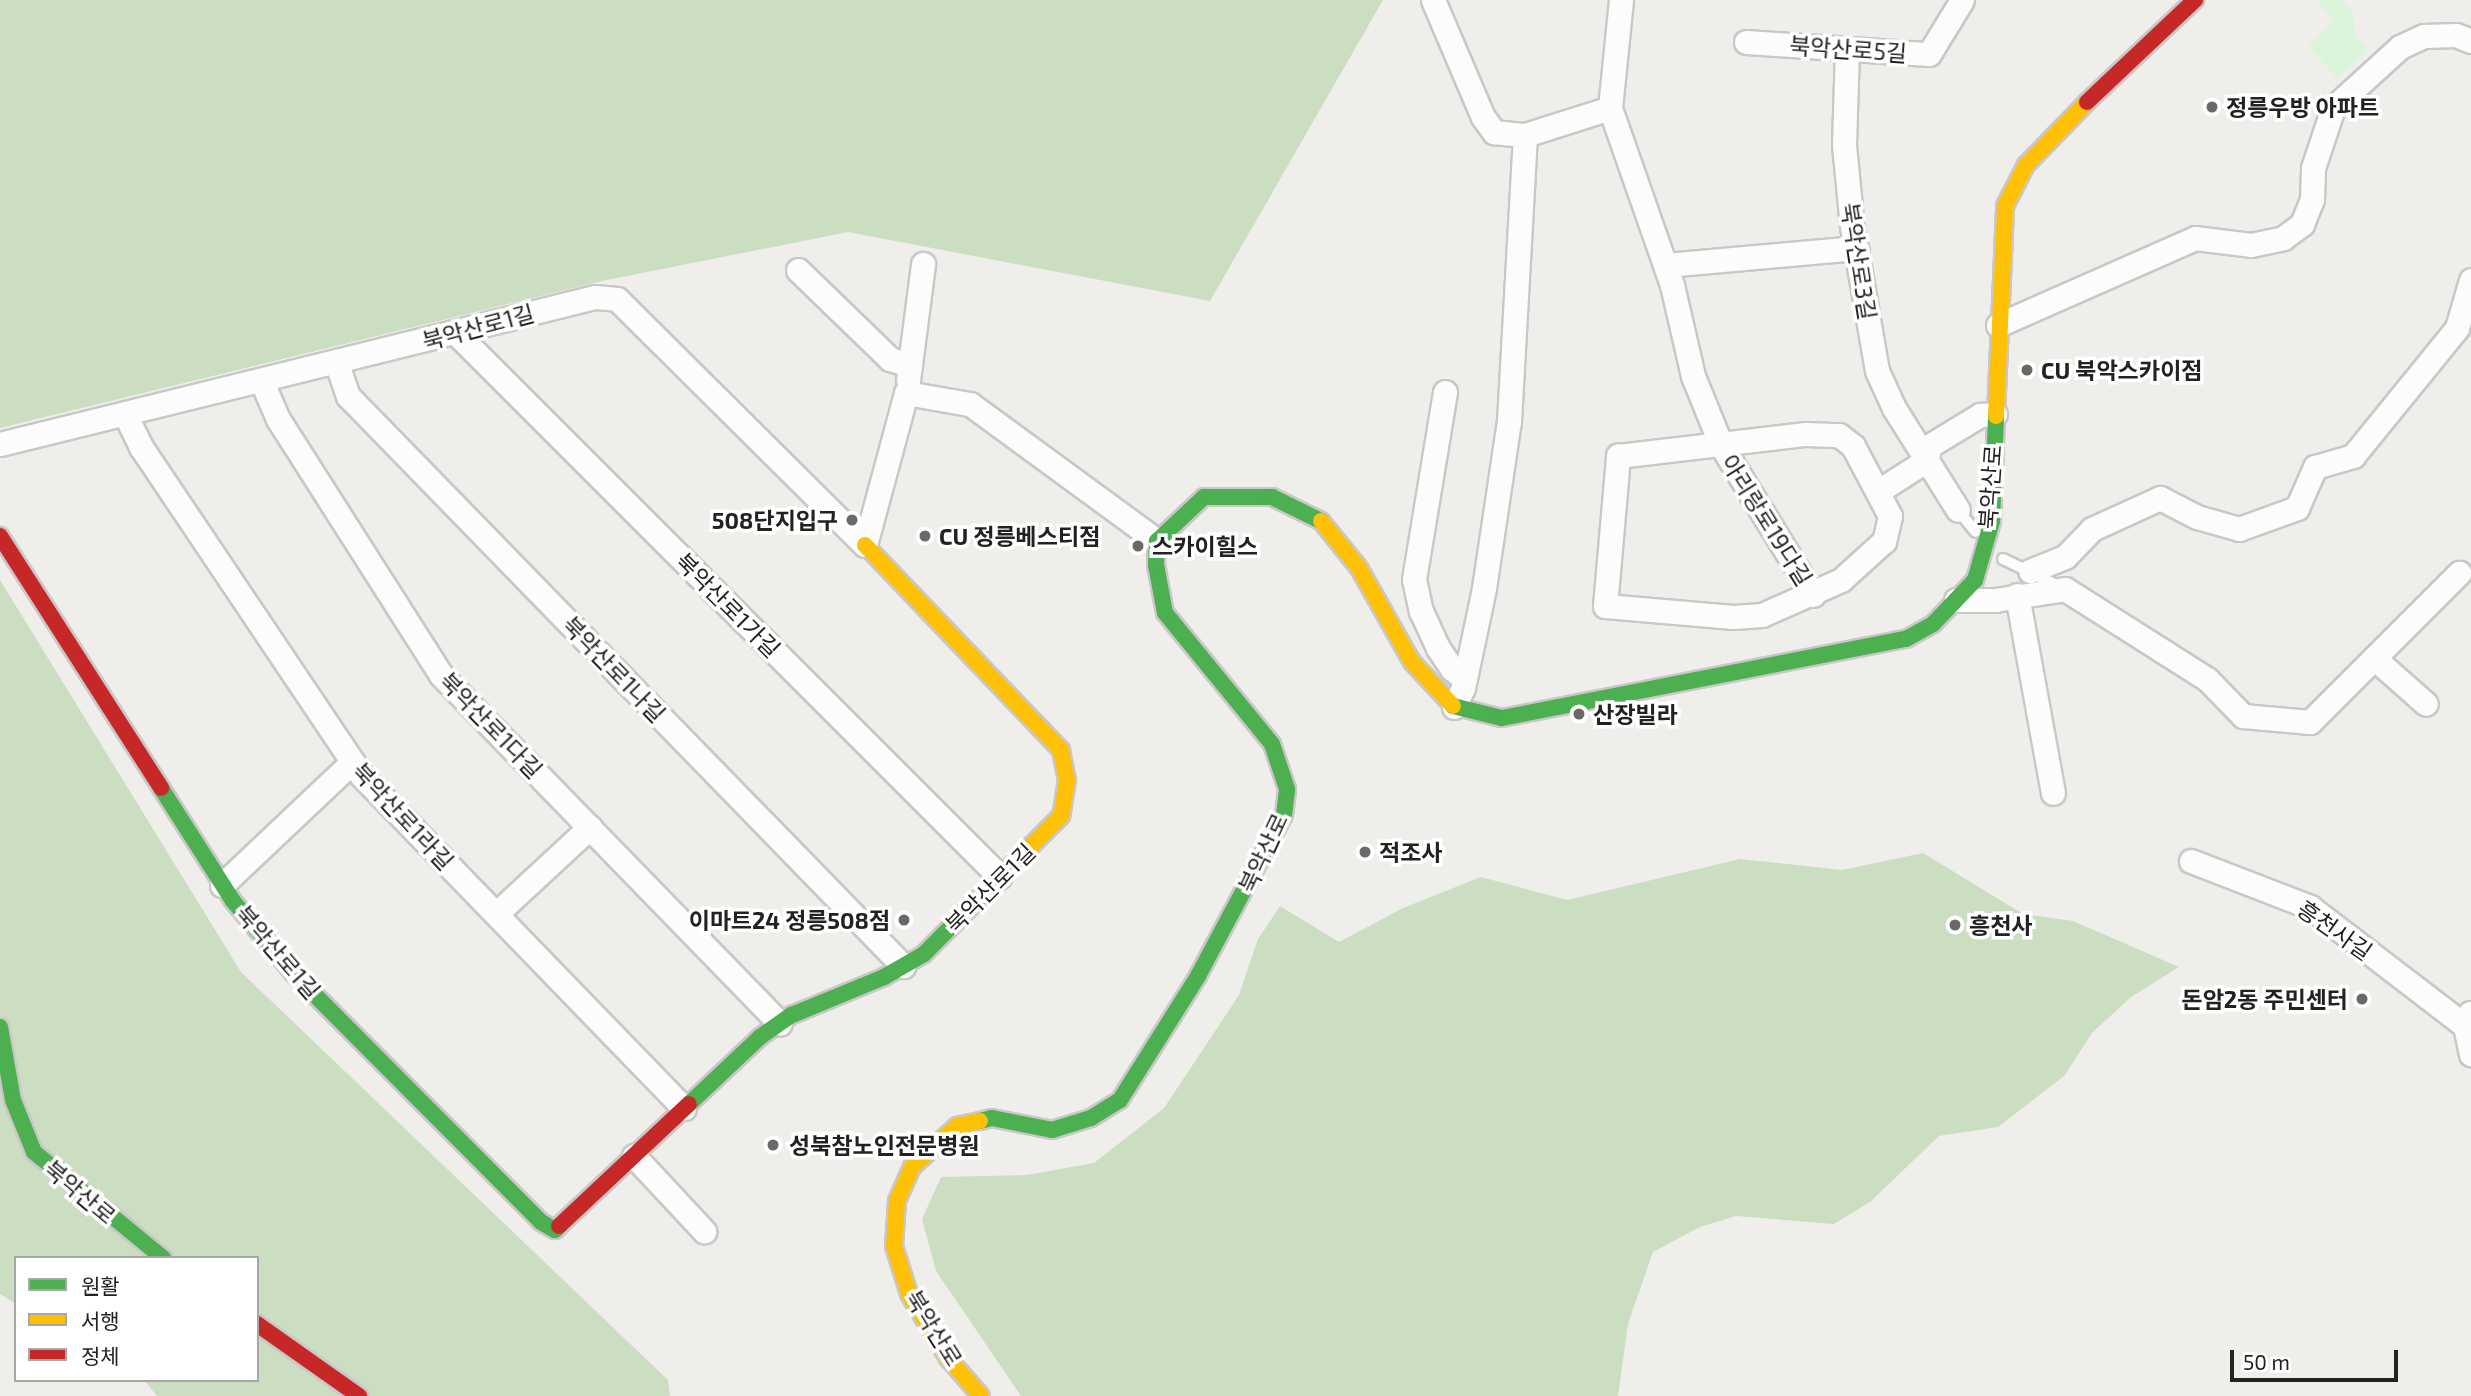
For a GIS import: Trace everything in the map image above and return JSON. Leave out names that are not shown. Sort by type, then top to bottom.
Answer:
[{"type":"street","points":[[1433,0],[1483,117],[1494,132],[1525,135],[1610,108]]},
{"type":"street","name":"아리랑로19다길","points":[[1621,0],[1610,108],[1666,265],[1693,376],[1721,445],[1813,594]]},
{"type":"street","name":"북악산로5길","points":[[1746,42],[1928,54],[1962,0]]},
{"type":"street","name":"북악산로","points":[[1454,707],[1502,718],[1906,639],[1933,624],[1975,580],[1992,521],[2005,206],[2026,164],[2195,0]]},
{"type":"street","points":[[1998,325],[2195,237],[2251,245],[2283,237],[2302,224],[2312,199],[2313,168],[2333,108],[2400,47],[2424,36],[2456,35],[2471,41]]},
{"type":"street","name":"북악산로3길","points":[[1847,49],[1844,145],[1856,248],[1877,371],[1958,510]]},
{"type":"street","points":[[906,393],[970,404],[1157,541],[1204,497],[1272,497],[1326,523],[1359,568],[1412,662],[1454,707],[1465,679],[1509,421],[1525,135]]},
{"type":"street","points":[[1666,265],[1856,248]]},
{"type":"street","points":[[865,545],[906,393],[923,264]]},
{"type":"street","points":[[798,270],[890,359],[910,365]]},
{"type":"street","points":[[2030,570],[2066,557],[2092,529],[2160,498],[2197,517],[2239,529],[2297,508],[2315,467],[2353,456],[2457,328],[2471,280]]},
{"type":"street","name":"북악산로1길","points":[[0,444],[337,364],[595,297],[617,299],[865,545],[1061,750],[1067,780],[1061,816],[925,954],[780,1023],[684,1108],[555,1230],[541,1222],[293,973],[222,885],[0,536]]},
{"type":"street","name":"북악산로1가길","points":[[456,333],[1000,877]]},
{"type":"street","name":"북악산로1나길","points":[[337,364],[348,396],[903,966]]},
{"type":"street","name":"북악산로1다길","points":[[262,382],[278,419],[441,675],[780,1023]]},
{"type":"street","points":[[1445,392],[1414,579],[1421,611],[1438,648],[1451,669],[1465,679]]},
{"type":"street","name":"북악산로1라길","points":[[125,414],[141,447],[352,762],[684,1108]]},
{"type":"street","points":[[1880,491],[1927,460],[1929,446],[1980,415],[1995,414]]},
{"type":"street","name":"아리랑로19다길","points":[[1806,434],[1839,435],[1853,446],[1880,491],[1890,516],[1884,541],[1841,580],[1813,594],[1762,615],[1733,617],[1605,607],[1618,456],[1806,434]]},
{"type":"street","name":"북악산로","points":[[981,1396],[948,1358],[909,1294],[894,1246],[897,1201],[912,1167],[957,1126],[992,1118],[1052,1130],[1091,1118],[1120,1100],[1198,976],[1284,815],[1287,789],[1272,744],[1165,613],[1156,565],[1157,541]]},
{"type":"street","points":[[1956,600],[1995,600],[2065,589],[2207,679],[2243,716],[2310,722],[2459,573]]},
{"type":"street","points":[[2017,595],[2053,793]]},
{"type":"street","points":[[2374,658],[2426,704]]},
{"type":"street","points":[[222,885],[352,762]]},
{"type":"street","points":[[496,914],[590,827]]},
{"type":"street","name":"흥천사길","points":[[2190,861],[2310,907],[2468,1019]]},
{"type":"street","points":[[2468,1019],[2471,1054]]},
{"type":"street","name":"북악산로","points":[[0,1027],[10,1111],[34,1152],[48,1167],[160,1256]]},
{"type":"street","points":[[634,1156],[704,1231]]},
{"type":"street","points":[[259,1325],[348,1392]]},
{"type":"lane","name":"북악산로3길","points":[[1958,510],[1976,532]]},
{"type":"lane","points":[[2003,559],[2065,589]]},
{"type":"green space","points":[[0,0],[1383,0],[1210,301],[848,232],[602,281],[0,428]]},
{"type":"green space","points":[[2316,0],[2341,0],[2352,10],[2355,35],[2368,51],[2337,78],[2308,46],[2335,21]]},
{"type":"green space","points":[[0,580],[241,972],[668,1380],[670,1396],[157,1396],[146,1382],[259,1382],[259,1256],[14,1256],[14,1303],[0,1294]]},
{"type":"green space","points":[[1923,853],[2023,914],[2073,921],[2179,967],[2131,997],[2092,1033],[2064,1076],[1998,1127],[1939,1136],[1870,1202],[1834,1224],[1736,1216],[1700,1227],[1653,1252],[1628,1324],[1618,1396],[1021,1396],[936,1271],[922,1219],[941,1177],[1027,1175],[1094,1163],[1164,1108],[1239,995],[1258,939],[1280,906],[1339,942],[1403,908],[1481,877],[1567,900],[1740,859],[1842,870]]},
{"type":"traffic: fast","points":[[1453,706],[1502,718],[1906,639],[1933,624],[1975,580],[1992,521],[1996,416]]},
{"type":"traffic: fast","points":[[980,1121],[992,1118],[1052,1130],[1091,1118],[1120,1100],[1198,976],[1284,815],[1287,789],[1272,744],[1165,613],[1156,565],[1157,541],[1204,497],[1272,497],[1321,521]]},
{"type":"traffic: fast","points":[[161,788],[233,901],[293,973],[541,1222],[555,1230],[559,1226]]},
{"type":"traffic: fast","points":[[689,1104],[760,1037],[792,1015],[884,977],[924,954],[1031,846]]},
{"type":"traffic: fast","points":[[0,1027],[13,1100],[34,1152],[161,1256]]},
{"type":"traffic: slow","points":[[1996,416],[2005,206],[2026,165],[2087,102]]},
{"type":"traffic: slow","points":[[1321,521],[1359,568],[1412,662],[1453,706]]},
{"type":"traffic: slow","points":[[865,545],[1061,750],[1067,780],[1061,816],[1031,846]]},
{"type":"traffic: slow","points":[[980,1121],[957,1126],[912,1167],[897,1201],[894,1246],[909,1294],[948,1358],[981,1396]]},
{"type":"traffic: jam","points":[[2087,102],[2195,0]]},
{"type":"traffic: jam","points":[[0,536],[161,788]]},
{"type":"traffic: jam","points":[[559,1226],[689,1104]]},
{"type":"traffic: jam","points":[[259,1325],[359,1396]]},
{"type":"place","name":"정릉우방 아파트","points":[[2212,107]]},
{"type":"place","name":"CU 북악스카이점","points":[[2027,370]]},
{"type":"place","name":"508단지입구","points":[[852,520]]},
{"type":"place","name":"CU 정릉베스티점","points":[[925,536]]},
{"type":"place","name":"스카이힐스","points":[[1138,546]]},
{"type":"place","name":"산장빌라","points":[[1579,714]]},
{"type":"place","name":"적조사","points":[[1365,852]]},
{"type":"place","name":"이마트24 정릉508점","points":[[904,920]]},
{"type":"place","name":"흥천사","points":[[1955,925]]},
{"type":"place","name":"돈암2동 주민센터","points":[[2362,999]]},
{"type":"place","name":"성북참노인전문병원","points":[[773,1145]]}]
